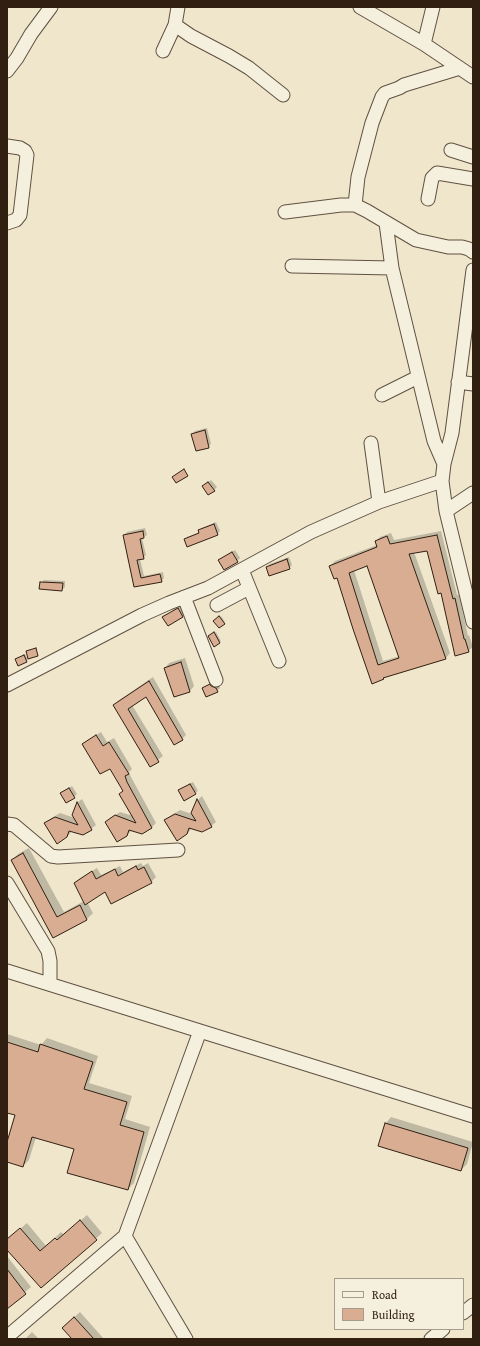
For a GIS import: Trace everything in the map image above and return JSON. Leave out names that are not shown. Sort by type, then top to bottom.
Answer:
[{"type":"street","points":[[7,71],[51,7]]},
{"type":"street","points":[[163,51],[175,25],[178,7]]},
{"type":"street","points":[[360,7],[424,44],[473,77]]},
{"type":"street","points":[[424,44],[433,7]]},
{"type":"street","points":[[175,25],[191,36],[249,68],[283,95]]},
{"type":"street","points":[[355,205],[358,177],[370,131],[382,97],[385,93],[404,85],[460,68]]},
{"type":"street","points":[[7,146],[20,148],[27,155],[20,215],[16,220],[7,223]]},
{"type":"street","points":[[451,150],[473,157]]},
{"type":"street","points":[[428,199],[432,178],[437,173],[473,179]]},
{"type":"street","points":[[285,212],[341,205],[355,205],[367,210],[416,240],[448,247],[462,247],[473,252]]},
{"type":"street","points":[[386,223],[392,268],[434,440],[444,464]]},
{"type":"street","points":[[292,266],[392,268]]},
{"type":"street","points":[[473,270],[452,433],[444,464],[442,481],[446,511],[473,622]]},
{"type":"street","points":[[382,395],[418,376]]},
{"type":"street","points":[[458,382],[473,384]]},
{"type":"street","points":[[371,443],[379,502]]},
{"type":"street","points":[[7,685],[142,615],[208,588],[312,532],[379,502],[442,481]]},
{"type":"street","points":[[446,511],[473,493]]},
{"type":"street","points":[[242,570],[279,661]]},
{"type":"street","points":[[217,605],[249,588]]},
{"type":"street","points":[[184,597],[216,680]]},
{"type":"street","points":[[7,824],[14,825],[52,856],[58,857],[178,850]]},
{"type":"street","points":[[7,883],[48,951],[50,961],[50,984]]},
{"type":"street","points":[[7,971],[473,1116]]},
{"type":"street","points":[[7,1337],[125,1236],[200,1031]]},
{"type":"street","points":[[125,1236],[186,1339]]},
{"type":"street","points":[[431,1339],[442,1330]]},
{"type":"building","points":[[205,430],[209,448],[196,451],[191,434]]},
{"type":"building","points":[[184,469],[188,476],[176,483],[172,477]]},
{"type":"building","points":[[208,482],[215,491],[208,495],[202,486]]},
{"type":"building","points":[[214,524],[218,535],[187,547],[184,539],[199,533],[198,530]]},
{"type":"building","points":[[143,531],[144,538],[140,539],[144,559],[137,560],[141,578],[160,574],[162,582],[134,587],[123,535]]},
{"type":"building","points":[[437,535],[453,599],[455,598],[464,639],[469,652],[455,656],[441,593],[438,594],[427,551],[409,554],[446,659],[383,678],[384,679],[372,684],[337,578],[334,579],[329,566],[377,547],[375,541],[387,536],[390,544]],"holes":[[[367,566],[399,658],[378,665],[349,573]]]},
{"type":"building","points":[[232,552],[238,562],[224,570],[218,560]]},
{"type":"building","points":[[287,559],[290,569],[269,576],[266,567]]},
{"type":"building","points":[[40,582],[63,583],[62,591],[39,589]]},
{"type":"building","points":[[178,608],[183,617],[168,626],[162,617]]},
{"type":"building","points":[[219,616],[225,624],[219,628],[213,621]]},
{"type":"building","points":[[214,632],[220,643],[214,647],[208,636]]},
{"type":"building","points":[[36,648],[38,656],[28,659],[26,651]]},
{"type":"building","points":[[24,655],[27,662],[18,666],[15,659]]},
{"type":"building","points":[[181,662],[190,692],[174,697],[164,668]]},
{"type":"building","points":[[149,681],[183,740],[174,745],[146,697],[128,709],[159,762],[150,767],[113,705]]},
{"type":"building","points":[[210,684],[216,688],[218,692],[206,697],[202,688]]},
{"type":"building","points":[[96,735],[103,746],[109,742],[129,774],[125,776],[127,782],[152,828],[142,834],[129,830],[127,836],[117,842],[105,822],[115,815],[136,823],[119,794],[123,791],[110,769],[100,774],[82,744]]},
{"type":"building","points":[[190,784],[196,794],[184,801],[178,790]]},
{"type":"building","points":[[69,788],[75,798],[66,803],[60,793]]},
{"type":"building","points":[[197,799],[212,827],[202,832],[189,828],[187,834],[177,841],[164,820],[175,814],[196,821],[191,813]]},
{"type":"building","points":[[77,802],[92,830],[83,835],[69,831],[67,837],[57,844],[44,823],[55,817],[78,825],[72,815]]},
{"type":"building","points":[[23,853],[57,917],[80,905],[87,920],[53,938],[11,860]]},
{"type":"building","points":[[136,866],[138,870],[144,867],[152,883],[111,904],[105,892],[85,905],[74,883],[92,871],[96,879],[115,869],[118,876]]},
{"type":"building","points":[[7,1042],[38,1052],[40,1044],[93,1062],[84,1089],[127,1102],[120,1125],[144,1132],[128,1190],[67,1173],[74,1149],[32,1137],[23,1167],[7,1162],[7,1142],[15,1115],[7,1113]]},
{"type":"building","points":[[385,1123],[468,1148],[461,1171],[378,1146]]},
{"type":"building","points":[[80,1220],[97,1240],[41,1288],[7,1250],[7,1239],[20,1228],[40,1251],[55,1238],[57,1240]]},
{"type":"building","points":[[7,1269],[26,1294],[7,1309]]},
{"type":"building","points":[[74,1317],[94,1339],[72,1339],[62,1328]]}]
